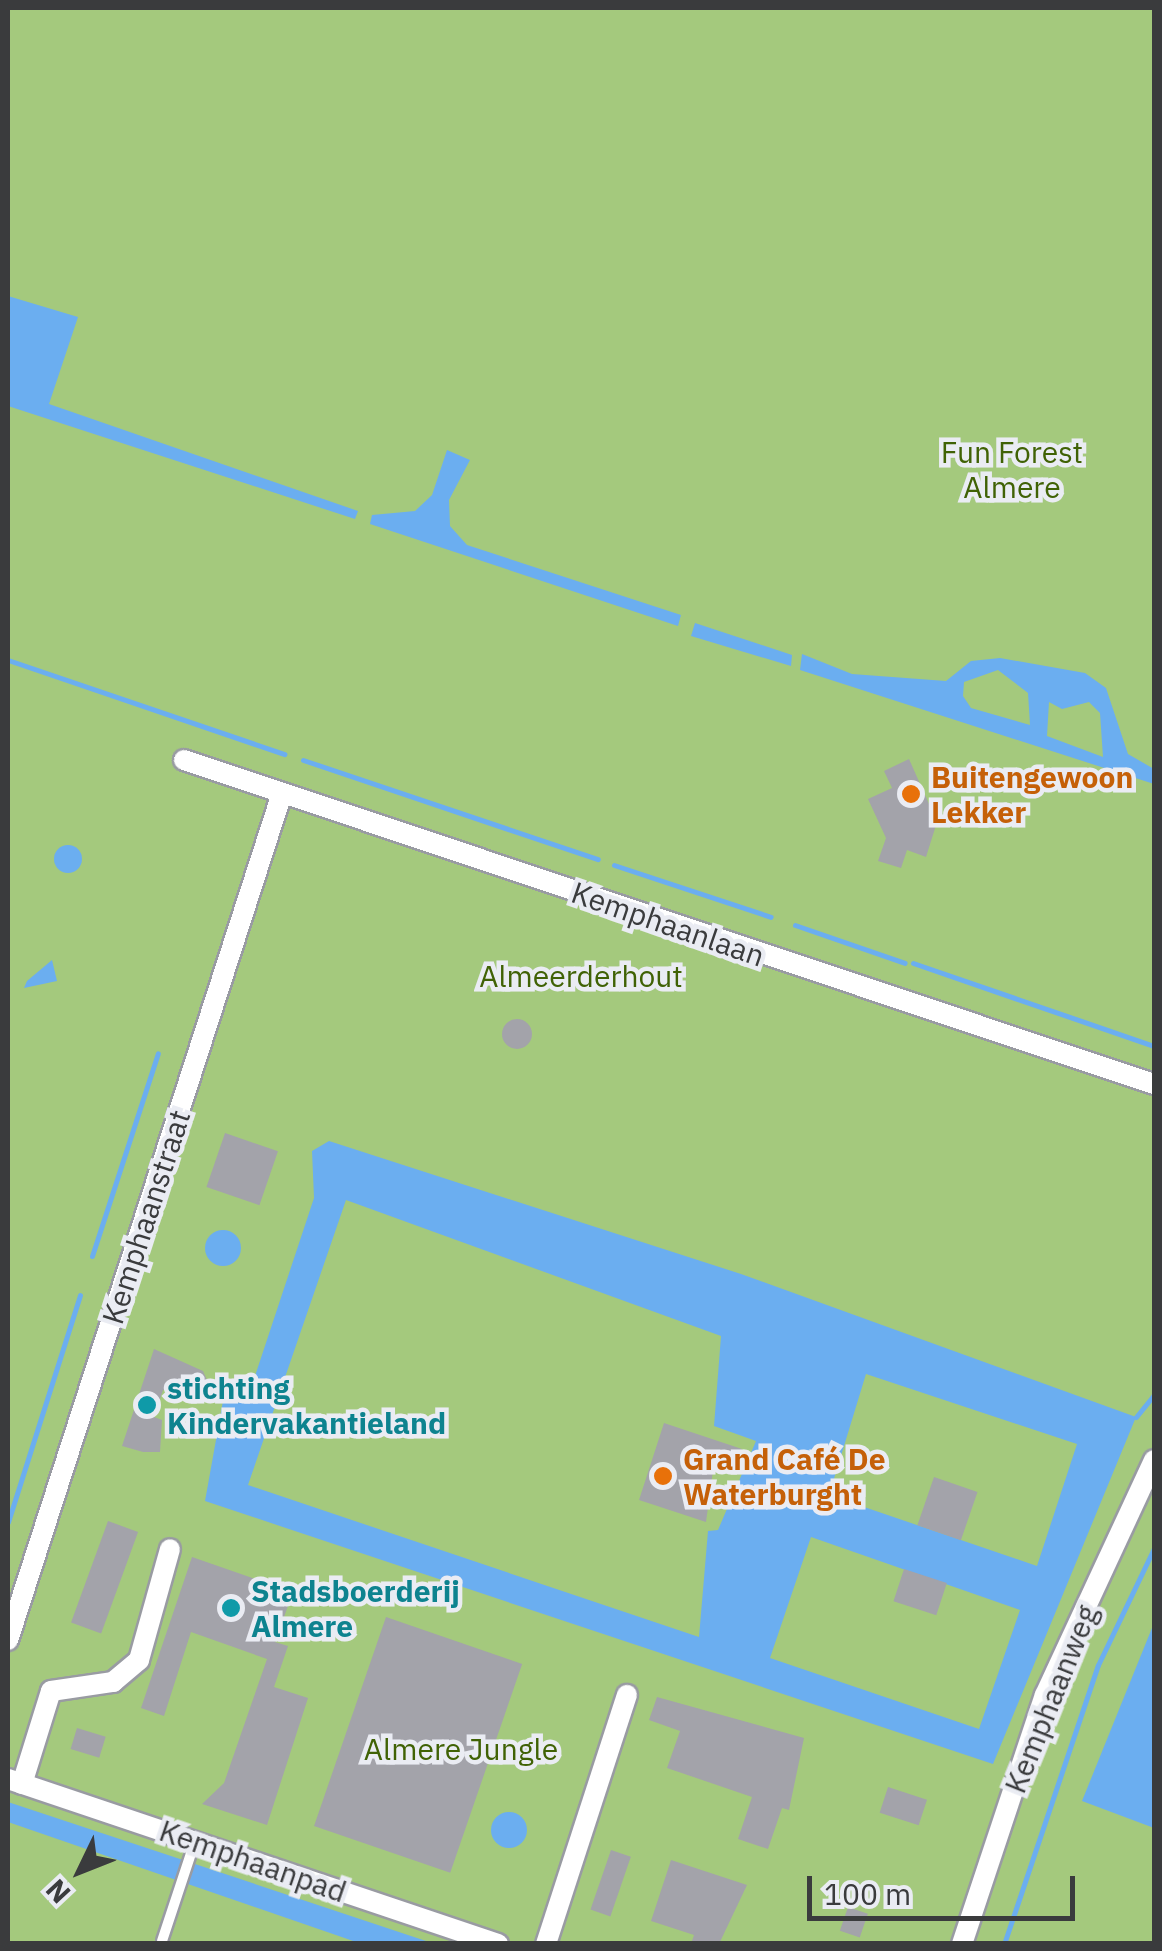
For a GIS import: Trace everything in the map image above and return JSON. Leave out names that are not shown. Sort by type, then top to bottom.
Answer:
[{"type":"street","name":"Kemphaanlaan","points":[[184,760],[1154,1084]]},
{"type":"street","name":"Kemphaanstraat","points":[[8,1640],[282,793]]},
{"type":"street","name":"Kemphaanweg","points":[[962,1944],[1045,1695],[1154,1460]]},
{"type":"street","points":[[15,1781],[51,1691],[113,1682],[139,1660],[170,1549]]},
{"type":"street","points":[[546,1944],[627,1696]]},
{"type":"street","name":"Kemphaanpad","points":[[15,1781],[192,1848],[282,1861],[498,1944]]},
{"type":"lane","points":[[162,1941],[192,1848]]},
{"type":"green space","name":"Almeerderhout","points":[[8,8],[1154,8],[1154,1943],[8,1943]]},
{"type":"water","points":[[8,296],[78,317],[49,404],[358,511],[355,519],[8,406]]},
{"type":"water","points":[[447,450],[470,460],[449,500],[450,526],[467,545],[681,615],[678,626],[370,524],[372,515],[415,511],[432,495]]},
{"type":"water","points":[[695,623],[792,655],[791,666],[691,636]]},
{"type":"water","points":[[802,654],[852,674],[946,681],[971,661],[1000,658],[1085,673],[1106,688],[1128,754],[1154,769],[1154,784],[800,670]],"holes":[[[998,670],[1028,693],[1030,725],[971,708],[963,696],[964,682]],[[1049,702],[1062,709],[1089,702],[1100,713],[1103,757],[1047,736]]]},
{"type":"water","points":[[68,845],[78,849],[82,859],[78,869],[68,873],[58,869],[54,859],[58,849]]},
{"type":"water","points":[[52,960],[57,981],[24,988],[27,981]]},
{"type":"water","points":[[329,1141],[741,1274],[1136,1417],[993,1764],[205,1501],[223,1401],[246,1403],[314,1198],[312,1151]],"holes":[[[346,1200],[721,1336],[714,1426],[756,1441],[718,1530],[708,1531],[699,1637],[248,1485]],[[866,1374],[1077,1444],[1037,1566],[829,1495]],[[811,1537],[1020,1610],[979,1729],[770,1658]]]},
{"type":"water","points":[[223,1230],[235,1236],[241,1248],[235,1260],[223,1266],[211,1260],[205,1248],[211,1236]]},
{"type":"water","points":[[1154,1623],[1154,1828],[1082,1801]]},
{"type":"water","points":[[8,1802],[432,1943],[359,1943],[8,1822]]},
{"type":"water","points":[[509,1812],[522,1817],[527,1830],[522,1843],[509,1848],[496,1843],[491,1830],[496,1817]]},
{"type":"building","points":[[909,759],[937,822],[926,857],[907,850],[901,868],[878,861],[886,838],[868,799],[892,788],[884,771]]},
{"type":"building","points":[[517,1019],[531,1028],[532,1034],[523,1048],[517,1049],[503,1040],[502,1034],[511,1020]]},
{"type":"building","points":[[225,1133],[278,1151],[259,1205],[206,1187]]},
{"type":"building","name":"stichting Kindervakantieland","points":[[154,1349],[203,1371],[211,1389],[163,1390],[154,1417],[162,1420],[160,1452],[143,1452],[122,1446]]},
{"type":"building","points":[[664,1423],[742,1449],[737,1464],[714,1463],[706,1522],[639,1500]]},
{"type":"building","points":[[934,1477],[977,1492],[961,1540],[917,1525]]},
{"type":"building","points":[[108,1521],[138,1532],[101,1633],[71,1622]]},
{"type":"building","points":[[192,1557],[293,1592],[275,1642],[288,1646],[274,1687],[308,1698],[267,1825],[202,1804],[224,1783],[267,1659],[191,1632],[164,1716],[141,1708]]},
{"type":"building","points":[[904,1569],[947,1583],[936,1615],[893,1601]]},
{"type":"building","points":[[386,1617],[522,1664],[450,1873],[314,1826]]},
{"type":"building","points":[[657,1697],[804,1738],[789,1810],[782,1808],[768,1849],[738,1839],[752,1797],[667,1768],[680,1731],[649,1720]]},
{"type":"building","points":[[77,1728],[106,1737],[99,1758],[71,1749]]},
{"type":"building","points":[[888,1787],[927,1800],[919,1825],[880,1813]]},
{"type":"building","points":[[611,1850],[631,1857],[610,1916],[590,1910]]},
{"type":"building","points":[[671,1860],[747,1885],[719,1944],[691,1944],[694,1935],[651,1921]]},
{"type":"building","points":[[848,1907],[868,1914],[860,1937],[840,1931]]},
{"type":"waterway","points":[[8,660],[284,754]]},
{"type":"waterway","points":[[303,760],[598,859]]},
{"type":"waterway","points":[[614,865],[771,917]]},
{"type":"waterway","points":[[795,925],[905,963]]},
{"type":"waterway","points":[[913,963],[1154,1046]]},
{"type":"waterway","points":[[92,1256],[158,1053]]},
{"type":"waterway","points":[[8,1522],[80,1295]]},
{"type":"waterway","points":[[1136,1417],[1154,1395]]},
{"type":"waterway","points":[[1004,1944],[1098,1665],[1154,1548]]},
{"type":"place","name":"Buitengewoon Lekker","points":[[911,794]]},
{"type":"place","name":"stichting Kindervakantieland","points":[[147,1405]]},
{"type":"place","name":"Grand Café De Waterburght","points":[[663,1476]]},
{"type":"place","name":"Stadsboerderij Almere","points":[[231,1608]]},
{"type":"park label","name":"Fun Forest Almere","points":[[1012,469]]},
{"type":"park label","name":"Almere Jungle","points":[[461,1749]]}]
